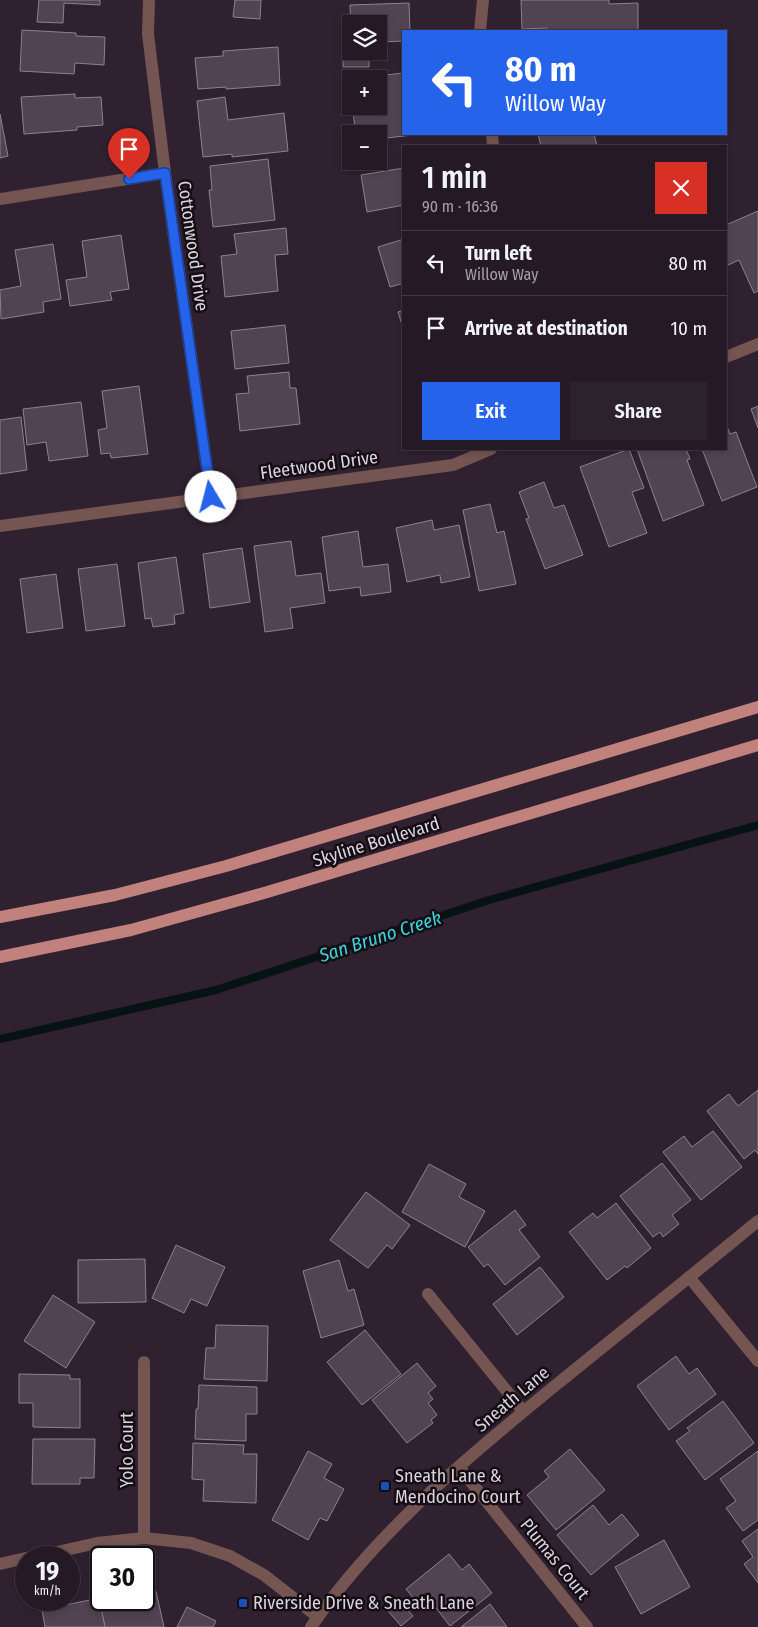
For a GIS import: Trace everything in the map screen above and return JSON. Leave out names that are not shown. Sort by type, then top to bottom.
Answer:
[{"type":"main road","name":"Skyline Boulevard","points":[[0,917],[115,895],[226,866],[758,707]]},
{"type":"main road","name":"Skyline Boulevard","points":[[0,957],[131,930],[264,894],[758,745]]},
{"type":"street","name":"Cottonwood Drive","points":[[149,0],[148,34],[165,173],[211,497]]},
{"type":"street","points":[[480,30],[483,0]]},
{"type":"street","points":[[0,200],[165,173]]},
{"type":"street","points":[[727,356],[758,344]]},
{"type":"street","name":"Fleetwood Drive","points":[[0,526],[453,465],[489,450]]},
{"type":"street","name":"Sneath Lane","points":[[315,1622],[362,1562],[459,1467],[524,1411],[758,1221]]},
{"type":"street","points":[[689,1277],[758,1362]]},
{"type":"street","points":[[428,1294],[524,1411]]},
{"type":"street","name":"Yolo Court","points":[[144,1362],[144,1538]]},
{"type":"street","name":"Plumas Court","points":[[459,1467],[587,1627]]},
{"type":"street","points":[[80,1547],[144,1538],[191,1543],[230,1556],[264,1575],[315,1622]]},
{"type":"street","points":[[0,1564],[15,1561]]},
{"type":"building","points":[[39,0],[100,0],[100,5],[64,3],[63,23],[37,22]]},
{"type":"building","points":[[235,0],[261,0],[260,19],[233,17]]},
{"type":"building","points":[[521,0],[609,0],[609,4],[638,3],[638,30],[522,29]]},
{"type":"building","points":[[409,3],[410,30],[402,30],[402,41],[387,42],[387,15],[350,15],[350,5]]},
{"type":"building","points":[[22,30],[76,33],[76,36],[105,37],[104,65],[75,63],[74,74],[20,71]]},
{"type":"building","points":[[278,47],[280,85],[198,89],[195,58],[223,56],[223,51]]},
{"type":"building","points":[[343,60],[369,60],[369,67],[343,67]]},
{"type":"building","points":[[402,73],[402,135],[412,135],[387,138],[387,125],[355,125],[353,115],[387,115],[387,75]]},
{"type":"building","points":[[75,94],[75,98],[101,97],[103,125],[77,127],[77,130],[24,134],[21,97]]},
{"type":"building","points":[[225,97],[228,120],[284,113],[288,151],[232,157],[232,154],[203,157],[197,101]]},
{"type":"building","points":[[0,114],[8,156],[0,158]]},
{"type":"building","points":[[538,135],[594,135],[597,145],[541,145]]},
{"type":"building","points":[[268,159],[275,220],[213,227],[209,190],[212,190],[210,166]]},
{"type":"building","points":[[402,168],[402,205],[367,212],[361,175]]},
{"type":"building","points":[[758,211],[758,291],[754,293],[739,260],[727,266],[727,225]]},
{"type":"building","points":[[286,228],[288,254],[275,255],[278,291],[225,297],[221,256],[237,254],[234,234]]},
{"type":"building","points":[[121,235],[129,289],[110,292],[112,300],[70,306],[66,280],[87,277],[82,241]]},
{"type":"building","points":[[402,240],[402,284],[390,287],[378,247]]},
{"type":"building","points":[[53,244],[61,299],[43,302],[44,312],[1,319],[0,290],[21,286],[15,250]]},
{"type":"building","points":[[402,311],[402,325],[398,312]]},
{"type":"building","points":[[285,325],[289,363],[235,369],[231,331]]},
{"type":"building","points":[[289,372],[290,388],[296,388],[300,424],[240,431],[236,394],[249,393],[247,376]]},
{"type":"building","points":[[139,386],[148,454],[111,458],[110,453],[101,454],[98,430],[107,428],[102,391]]},
{"type":"building","points":[[81,402],[88,456],[49,461],[46,442],[27,445],[23,409]]},
{"type":"building","points":[[758,406],[758,428],[751,409]]},
{"type":"building","points":[[21,417],[27,470],[0,474],[0,420]]},
{"type":"building","points":[[727,426],[730,434],[736,432],[757,487],[722,501],[702,450],[727,450]]},
{"type":"building","points":[[629,450],[644,488],[632,492],[647,533],[609,547],[580,467]]},
{"type":"building","points":[[637,450],[686,450],[690,459],[687,460],[704,505],[663,521]]},
{"type":"building","points":[[544,482],[554,508],[564,505],[583,555],[545,569],[526,519],[529,518],[519,492]]},
{"type":"building","points":[[490,504],[497,533],[504,531],[516,584],[479,591],[463,510]]},
{"type":"building","points":[[432,520],[434,530],[459,525],[470,577],[441,583],[440,575],[407,582],[396,528]]},
{"type":"building","points":[[358,531],[363,567],[388,564],[391,592],[361,596],[360,587],[329,591],[322,537]]},
{"type":"building","points":[[291,541],[296,576],[321,573],[325,603],[290,608],[293,628],[265,632],[254,546]]},
{"type":"building","points":[[242,548],[250,602],[210,608],[203,554]]},
{"type":"building","points":[[176,557],[184,613],[174,615],[175,624],[153,627],[151,618],[145,619],[138,563]]},
{"type":"building","points":[[117,564],[125,626],[86,631],[78,569]]},
{"type":"building","points":[[56,574],[63,628],[27,633],[20,579]]},
{"type":"building","points":[[758,1090],[758,1154],[755,1150],[744,1159],[707,1111],[729,1094],[738,1106]]},
{"type":"building","points":[[713,1131],[742,1167],[701,1200],[663,1152],[684,1136],[692,1147]]},
{"type":"building","points":[[662,1163],[691,1200],[672,1215],[679,1224],[663,1237],[660,1232],[653,1237],[620,1196]]},
{"type":"building","points":[[429,1164],[466,1184],[459,1197],[485,1211],[465,1247],[402,1212]]},
{"type":"building","points":[[366,1192],[410,1225],[392,1249],[387,1245],[368,1268],[330,1240]]},
{"type":"building","points":[[616,1203],[651,1248],[627,1268],[625,1266],[607,1280],[569,1232],[593,1213],[597,1218]]},
{"type":"building","points":[[515,1210],[526,1225],[519,1230],[540,1257],[505,1285],[488,1264],[484,1267],[468,1247]]},
{"type":"building","points":[[176,1245],[225,1267],[207,1306],[191,1299],[184,1313],[152,1298]]},
{"type":"building","points":[[145,1259],[146,1302],[78,1303],[78,1260]]},
{"type":"building","points":[[339,1260],[348,1291],[354,1289],[364,1325],[321,1338],[303,1271]]},
{"type":"building","points":[[540,1267],[564,1297],[517,1335],[493,1304]]},
{"type":"building","points":[[53,1295],[95,1322],[66,1368],[24,1341]]},
{"type":"building","points":[[216,1325],[268,1326],[267,1381],[204,1379],[206,1348],[215,1348]]},
{"type":"building","points":[[365,1330],[401,1374],[362,1405],[327,1362]]},
{"type":"building","points":[[676,1356],[689,1374],[697,1368],[716,1394],[669,1430],[637,1386]]},
{"type":"building","points":[[417,1363],[436,1386],[428,1393],[433,1399],[428,1403],[437,1415],[431,1420],[433,1423],[407,1443],[372,1400]]},
{"type":"building","points":[[19,1374],[70,1375],[70,1379],[80,1379],[80,1428],[33,1427],[33,1403],[19,1403]]},
{"type":"building","points":[[199,1385],[257,1387],[257,1414],[246,1414],[246,1441],[195,1439]]},
{"type":"building","points":[[723,1401],[754,1443],[705,1480],[676,1441],[690,1431],[687,1428]]},
{"type":"building","points":[[33,1439],[95,1439],[94,1478],[80,1478],[80,1484],[32,1484]]},
{"type":"building","points":[[193,1443],[244,1445],[243,1454],[257,1454],[256,1503],[203,1501],[204,1480],[192,1479]]},
{"type":"building","points":[[570,1449],[605,1490],[556,1530],[527,1495],[549,1477],[544,1471]]},
{"type":"building","points":[[308,1451],[332,1464],[324,1478],[344,1489],[327,1521],[320,1518],[308,1540],[272,1520]]},
{"type":"building","points":[[758,1451],[758,1520],[743,1531],[726,1508],[736,1501],[720,1479]]},
{"type":"building","points":[[593,1505],[609,1525],[622,1514],[639,1535],[591,1575],[557,1535]]},
{"type":"building","points":[[758,1529],[758,1583],[744,1564],[753,1557],[742,1541]]},
{"type":"building","points":[[664,1540],[690,1587],[641,1614],[615,1567]]},
{"type":"building","points":[[449,1554],[462,1570],[469,1564],[492,1593],[450,1626],[433,1604],[424,1611],[406,1589]]},
{"type":"building","points":[[155,1591],[164,1627],[105,1627],[102,1611],[155,1611]]},
{"type":"building","points":[[90,1600],[90,1611],[102,1611],[105,1627],[45,1627],[42,1611],[80,1611],[80,1602]]},
{"type":"building","points":[[400,1601],[413,1616],[401,1626],[388,1611]]},
{"type":"building","points":[[490,1604],[507,1627],[461,1627]]},
{"type":"building","points":[[187,1607],[216,1621],[213,1627],[177,1627]]},
{"type":"waterway","name":"San Bruno Creek","points":[[0,1039],[216,990],[489,900],[758,825]]},
{"type":"place","name":"Sneath Lane & Mendocino Court","points":[[385,1486]]},
{"type":"place","name":"Riverside Drive & Sneath Lane","points":[[243,1603]]},
{"type":"route","points":[[129,179],[165,173],[211,497]]}]
